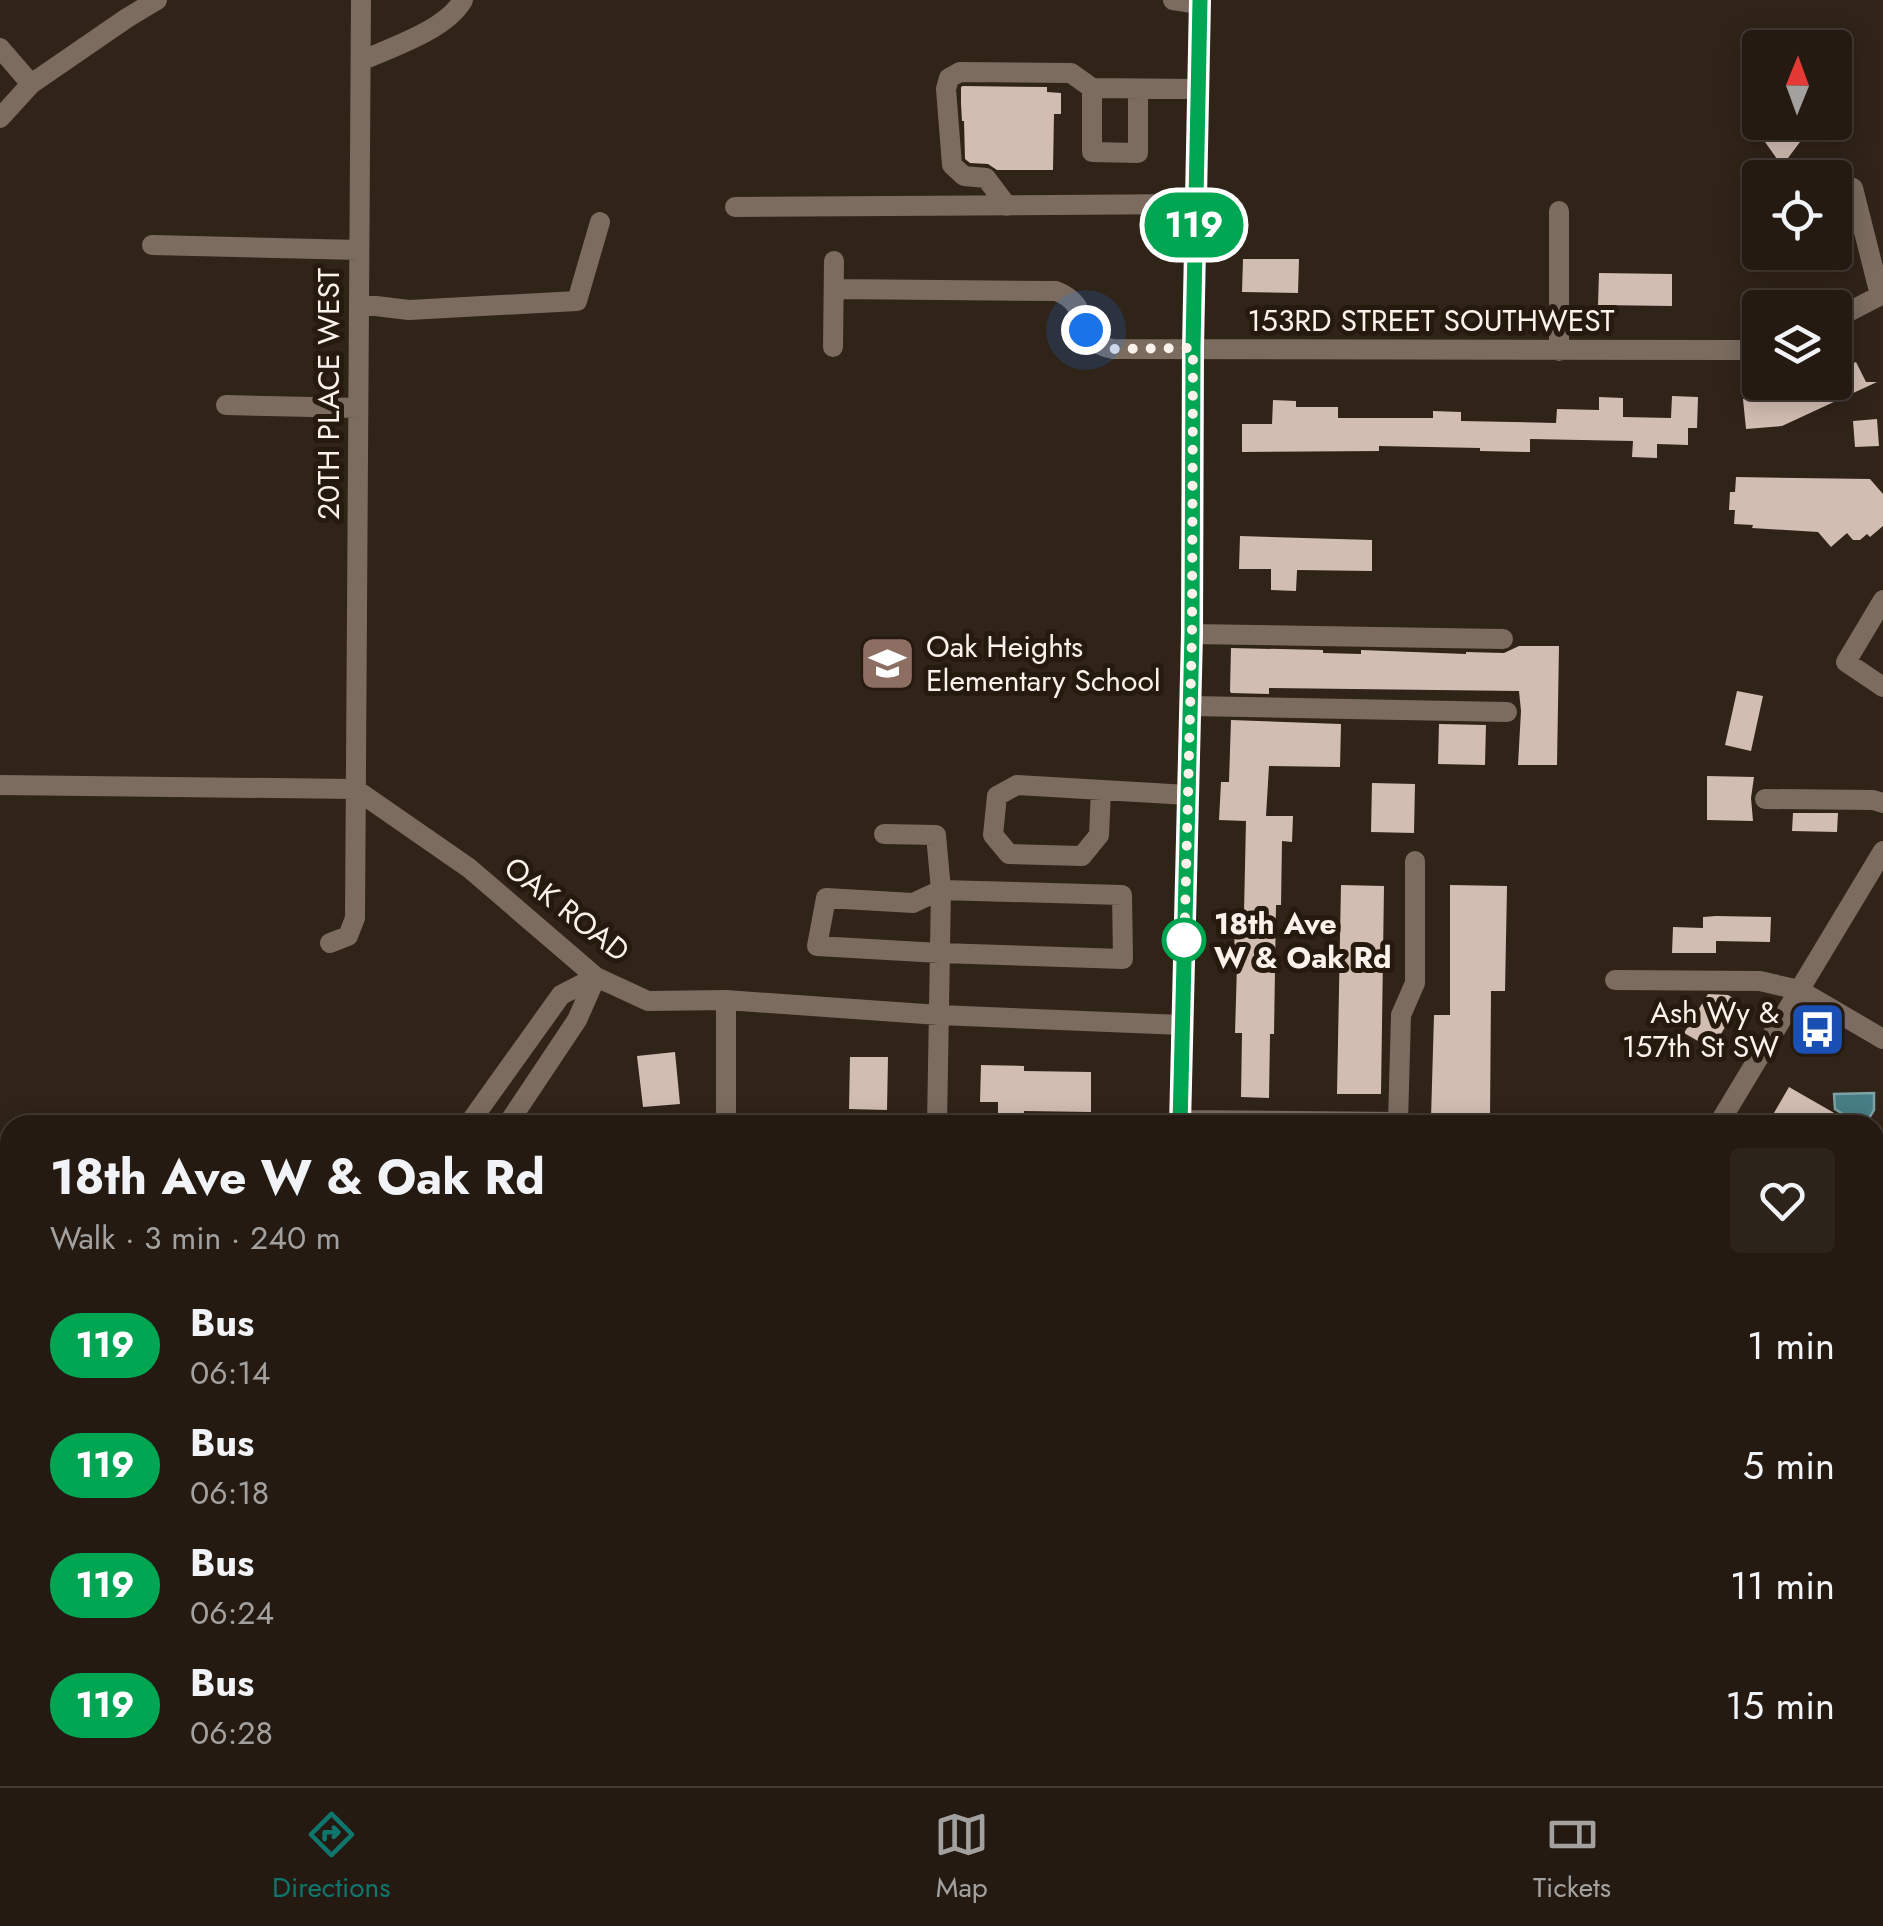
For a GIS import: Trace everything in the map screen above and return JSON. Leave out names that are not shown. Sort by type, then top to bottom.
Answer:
[{"type":"street","points":[[0,118],[31,84],[157,0]]},
{"type":"street","name":"20TH PLACE WEST","points":[[330,943],[348,936],[355,918],[361,0]]},
{"type":"street","points":[[361,61],[452,16],[463,0]]},
{"type":"street","points":[[1173,0],[1200,2],[1191,706],[1180,1115]]},
{"type":"street","points":[[0,48],[31,84]]},
{"type":"street","points":[[1006,206],[986,178],[964,176],[952,165],[946,88],[949,78],[960,72],[1071,72],[1092,88],[1198,89]]},
{"type":"street","points":[[1092,88],[1092,152],[1122,153],[1138,153],[1138,89]]},
{"type":"street","points":[[1852,188],[1882,295],[1852,310]]},
{"type":"street","points":[[735,207],[1195,204]]},
{"type":"street","points":[[1559,212],[1559,351]]},
{"type":"street","points":[[359,304],[409,310],[577,301],[600,222]]},
{"type":"street","points":[[152,245],[359,250]]},
{"type":"street","points":[[833,347],[834,261]]},
{"type":"street","name":"153RD STREET SOUTHWEST","points":[[834,289],[1056,291],[1076,302],[1091,340],[1113,349],[1742,350]]},
{"type":"street","points":[[226,405],[358,408]]},
{"type":"street","points":[[1883,600],[1846,662],[1883,687]]},
{"type":"street","points":[[1192,634],[1503,639]]},
{"type":"street","points":[[1191,706],[1507,712]]},
{"type":"street","points":[[0,785],[355,789]]},
{"type":"street","points":[[1101,790],[1099,835],[1082,856],[1009,854],[992,835],[998,796],[1017,785],[1101,790],[1188,796]]},
{"type":"street","name":"OAK ROAD","points":[[355,789],[469,868],[596,977],[648,1002],[726,1000],[939,1015],[1182,1024]]},
{"type":"street","points":[[1765,799],[1883,803]]},
{"type":"street","points":[[884,834],[936,835],[941,890],[937,1115]]},
{"type":"street","points":[[1724,1115],[1883,851]]},
{"type":"street","points":[[1053,893],[1055,856]]},
{"type":"street","points":[[1398,1115],[1401,1015],[1415,983],[1415,861]]},
{"type":"street","points":[[941,890],[1053,893],[1122,895],[1123,959],[817,946],[826,898],[913,903],[941,890]]},
{"type":"street","points":[[475,1115],[561,995],[596,977]]},
{"type":"street","points":[[513,1115],[577,1020],[596,977]]},
{"type":"street","points":[[1615,980],[1760,981],[1800,990],[1883,1039]]},
{"type":"street","points":[[726,1000],[726,1115]]},
{"type":"water","points":[[1874,1093],[1874,1110],[1871,1115],[1844,1115],[1835,1109],[1834,1094]]},
{"type":"building","points":[[963,86],[1047,87],[1047,92],[1061,93],[1061,114],[1054,114],[1053,170],[997,170],[965,159]]},
{"type":"building","points":[[1764,140],[1802,140],[1786,160],[1778,160]]},
{"type":"building","points":[[1243,259],[1299,259],[1298,293],[1242,292]]},
{"type":"building","points":[[1599,273],[1672,274],[1672,306],[1598,305]]},
{"type":"building","points":[[1856,362],[1866,382],[1877,382],[1852,394],[1852,364]]},
{"type":"building","points":[[1672,396],[1698,397],[1697,428],[1688,428],[1688,445],[1657,444],[1657,458],[1632,457],[1633,441],[1530,439],[1530,452],[1379,446],[1379,451],[1242,452],[1242,424],[1272,424],[1273,400],[1296,401],[1296,407],[1338,407],[1338,418],[1433,418],[1433,411],[1461,412],[1461,421],[1556,423],[1557,409],[1599,410],[1599,397],[1623,398],[1623,417],[1671,418]]},
{"type":"building","points":[[1743,400],[1838,400],[1782,426],[1746,429]]},
{"type":"building","points":[[1877,419],[1879,446],[1855,447],[1853,421]]},
{"type":"building","points":[[1736,477],[1870,479],[1883,494],[1883,526],[1860,540],[1853,540],[1847,533],[1831,547],[1818,532],[1734,524],[1735,510],[1729,510]]},
{"type":"building","points":[[1240,536],[1372,540],[1372,571],[1297,570],[1296,591],[1271,590],[1271,569],[1239,569]]},
{"type":"building","points":[[1519,646],[1559,646],[1557,765],[1518,765],[1519,691],[1230,691],[1231,648],[1466,654],[1504,653]]},
{"type":"building","points":[[1737,691],[1763,696],[1751,751],[1725,745]]},
{"type":"building","points":[[1231,720],[1341,724],[1340,767],[1269,766],[1266,816],[1293,816],[1292,842],[1282,841],[1281,905],[1276,905],[1269,1098],[1241,1097],[1242,1033],[1235,1033],[1234,965],[1235,912],[1244,912],[1246,821],[1219,820],[1221,782],[1229,782]]},
{"type":"building","points":[[1439,724],[1486,725],[1485,765],[1438,764]]},
{"type":"building","points":[[1707,776],[1754,777],[1753,821],[1707,820]]},
{"type":"building","points":[[1372,783],[1415,784],[1414,833],[1371,832]]},
{"type":"building","points":[[1793,813],[1838,813],[1837,832],[1792,831]]},
{"type":"building","points":[[1341,885],[1384,886],[1381,1094],[1337,1094]]},
{"type":"building","points":[[1450,885],[1507,886],[1505,991],[1491,991],[1490,1115],[1431,1115],[1434,1015],[1450,1015]]},
{"type":"building","points":[[1703,917],[1771,917],[1770,942],[1716,941],[1716,953],[1672,953],[1673,927],[1703,928]]},
{"type":"building","points":[[1708,994],[1728,995],[1740,1002],[1712,1049],[1684,1033]]},
{"type":"building","points":[[675,1052],[680,1104],[643,1107],[637,1056]]},
{"type":"building","points":[[850,1057],[888,1057],[887,1110],[849,1109]]},
{"type":"building","points":[[981,1065],[1024,1066],[1024,1071],[1091,1072],[1091,1112],[1024,1111],[1024,1115],[998,1115],[998,1102],[980,1102]]},
{"type":"building","points":[[1789,1087],[1836,1114],[1835,1115],[1773,1115]]},
{"type":"bus line","name":"119","points":[[1180,1115],[1192,634],[1200,0]]},
{"type":"place","name":"Oak Heights Elementary School","points":[[887,663]]},
{"type":"place","name":"18th Ave W & Oak Rd","points":[[1184,940]]},
{"type":"place","name":"Ash Wy & 157th St SW","points":[[1818,1029]]},
{"type":"route","points":[[1086,330],[1091,340],[1113,349],[1193,348],[1192,634],[1184,955],[1184,940]]}]
